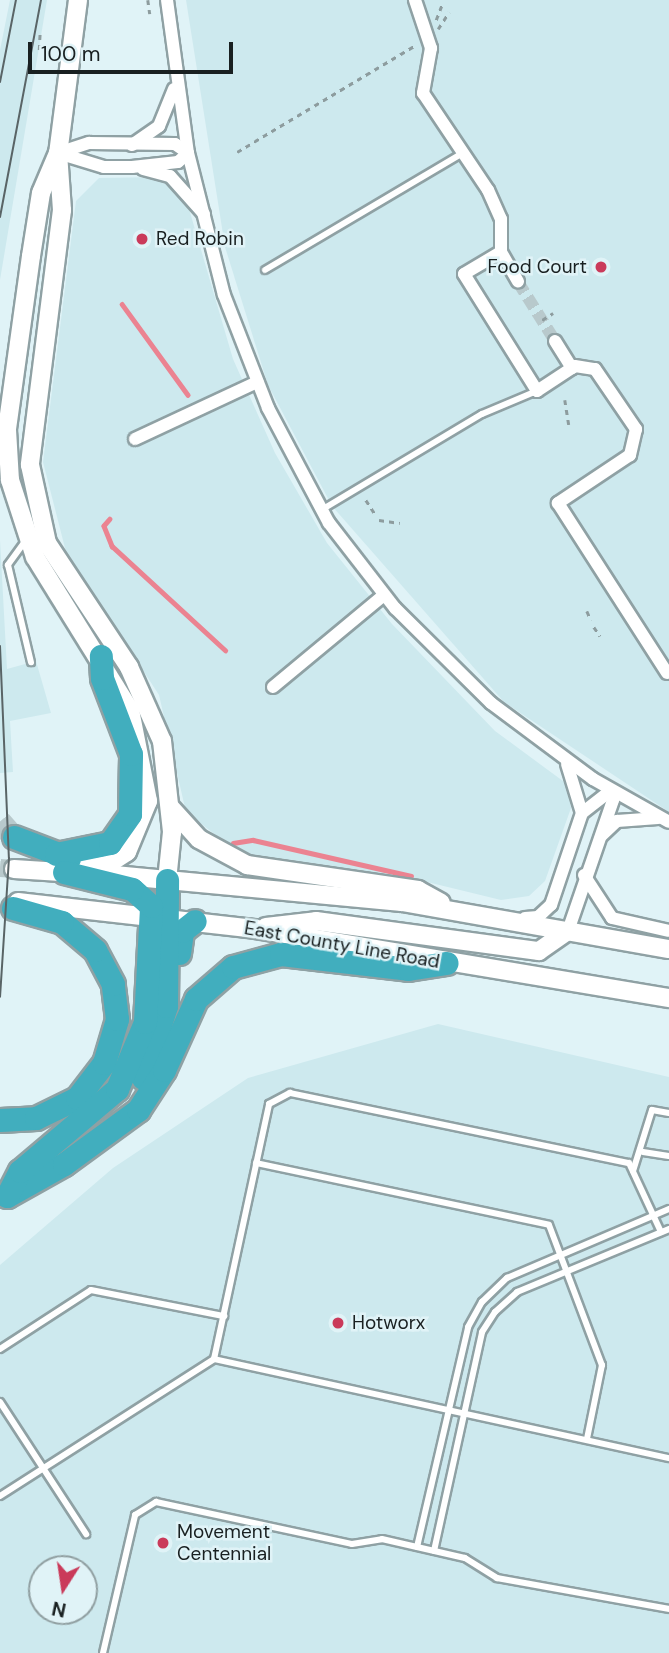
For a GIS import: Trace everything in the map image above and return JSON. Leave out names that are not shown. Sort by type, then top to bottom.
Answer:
[{"type":"highway","points":[[60,863],[110,843],[130,814],[131,754],[102,678],[101,656]]},
{"type":"highway","points":[[14,837],[60,863],[134,890],[161,917],[166,1006],[155,1055],[137,1088],[70,1147]]},
{"type":"highway","points":[[60,863],[96,867],[118,875]]},
{"type":"highway","points":[[3,1199],[20,1171],[102,1105],[129,1073],[145,1022],[167,880]]},
{"type":"highway","points":[[0,1121],[37,1118],[77,1098],[104,1063],[117,1019],[113,984],[95,950],[62,922],[13,905]]},
{"type":"highway","points":[[3,1199],[130,1104],[168,1048],[181,934],[195,921]]},
{"type":"highway","points":[[3,1199],[64,1164],[138,1110],[164,1070],[196,999],[233,967],[281,954],[408,969],[447,963]]},
{"type":"main road","points":[[78,0],[58,153],[62,209],[30,442],[34,500],[52,553],[154,716],[170,807],[167,880]]},
{"type":"main road","points":[[58,153],[39,202],[7,430],[10,480],[27,538],[101,656],[138,732],[148,801],[133,845],[96,867]]},
{"type":"main road","points":[[170,807],[199,839],[247,865],[418,890],[453,910]]},
{"type":"main road","points":[[15,869],[60,863],[118,875],[453,910],[669,949]]},
{"type":"main road","name":"East County Line Road","points":[[13,905],[161,917],[256,929],[669,998]]},
{"type":"main road","points":[[256,929],[316,921],[536,950],[552,947],[568,931]]},
{"type":"street","points":[[167,0],[176,85],[188,153],[224,295],[257,382],[323,509],[384,595],[491,703],[563,758],[611,790],[665,820]]},
{"type":"street","points":[[415,0],[429,36],[423,93],[501,219],[501,252],[518,282]]},
{"type":"street","points":[[129,147],[159,126],[176,85]]},
{"type":"street","points":[[58,153],[89,143],[129,147],[175,144],[188,153]]},
{"type":"street","points":[[58,153],[95,165],[132,167],[178,162],[188,153]]},
{"type":"street","points":[[132,167],[170,176],[204,214]]},
{"type":"street","points":[[501,252],[464,274],[537,391],[572,368],[583,365],[603,375],[637,436],[629,455],[558,503],[667,673]]},
{"type":"street","points":[[555,341],[572,368]]},
{"type":"street","points":[[135,439],[257,382]]},
{"type":"street","points":[[273,687],[384,595]]},
{"type":"street","points":[[497,917],[538,918],[547,910],[582,813],[577,782],[563,758]]},
{"type":"street","points":[[582,813],[611,790]]},
{"type":"street","points":[[568,931],[590,852],[614,800],[611,790]]},
{"type":"street","points":[[590,852],[617,821],[665,820]]},
{"type":"street","points":[[584,874],[612,918],[669,931]]},
{"type":"lane","points":[[265,271],[461,154]]},
{"type":"lane","points":[[323,509],[482,414],[537,391]]},
{"type":"lane","points":[[27,538],[8,565],[31,662]]},
{"type":"lane","points":[[0,1496],[214,1359],[269,1104],[290,1093],[629,1163],[661,1232]]},
{"type":"lane","points":[[633,1171],[643,1152],[652,1110],[669,1113]]},
{"type":"lane","points":[[643,1152],[669,1156]]},
{"type":"lane","points":[[256,1163],[549,1226],[563,1273],[602,1365],[587,1439]]},
{"type":"lane","points":[[417,1547],[447,1408],[468,1327],[482,1302],[507,1278],[669,1209]]},
{"type":"lane","points":[[434,1551],[482,1332],[495,1312],[517,1292],[669,1229]]},
{"type":"lane","points":[[0,1349],[91,1290],[224,1316]]},
{"type":"lane","points":[[214,1359],[464,1411],[669,1458]]},
{"type":"lane","points":[[0,1402],[45,1467],[86,1534]]},
{"type":"lane","points":[[103,1653],[141,1505],[156,1502],[352,1544],[382,1539],[465,1558],[497,1578],[669,1609]]},
{"type":"path","points":[[148,0],[150,14]]},
{"type":"path","points":[[237,152],[429,36],[449,12]]},
{"type":"path","points":[[39,50],[40,31]]},
{"type":"path","points":[[542,320],[553,313]]},
{"type":"path","points":[[565,400],[569,425]]},
{"type":"path","points":[[366,500],[375,514]]},
{"type":"path","points":[[379,520],[400,523]]},
{"type":"path","points":[[586,611],[591,620]]},
{"type":"path","points":[[594,627],[600,636]]},
{"type":"shaded area","points":[[10,0],[47,0],[0,280],[0,50]]},
{"type":"shaded area","points":[[186,0],[669,0],[669,812],[504,702],[332,506],[268,385],[225,247]]},
{"type":"shaded area","points":[[161,177],[187,202],[233,359],[275,453],[327,543],[392,624],[495,731],[567,784],[571,808],[545,881],[529,896],[501,900],[423,881],[260,858],[226,843],[186,812],[159,695],[66,552],[43,462],[76,201],[99,178]]},
{"type":"shaded area","points":[[0,540],[7,669],[36,661],[51,713],[10,721],[13,772],[0,773]]},
{"type":"shaded area","points":[[438,1024],[669,1077],[669,1653],[0,1653],[0,1265],[113,1168],[248,1078]]},
{"type":"waterway","points":[[122,304],[188,395]]},
{"type":"waterway","points":[[110,519],[104,526],[112,546],[225,650]]},
{"type":"waterway","points":[[233,843],[253,840],[411,876]]},
{"type":"tunnel","points":[[518,282],[555,341]]},
{"type":"tunnel","points":[[0,821],[14,837]]},
{"type":"tunnel","points":[[0,868],[14,869]]},
{"type":"tram line","points":[[0,82],[16,0]]},
{"type":"tram line","points":[[0,217],[41,0]]},
{"type":"tram line","points":[[0,646],[9,858],[0,997]]},
{"type":"place","name":"Red Robin","points":[[142,239]]},
{"type":"place","name":"Food Court","points":[[601,267]]},
{"type":"place","name":"Hotworx","points":[[338,1323]]},
{"type":"place","name":"Movement Centennial","points":[[163,1543]]}]
